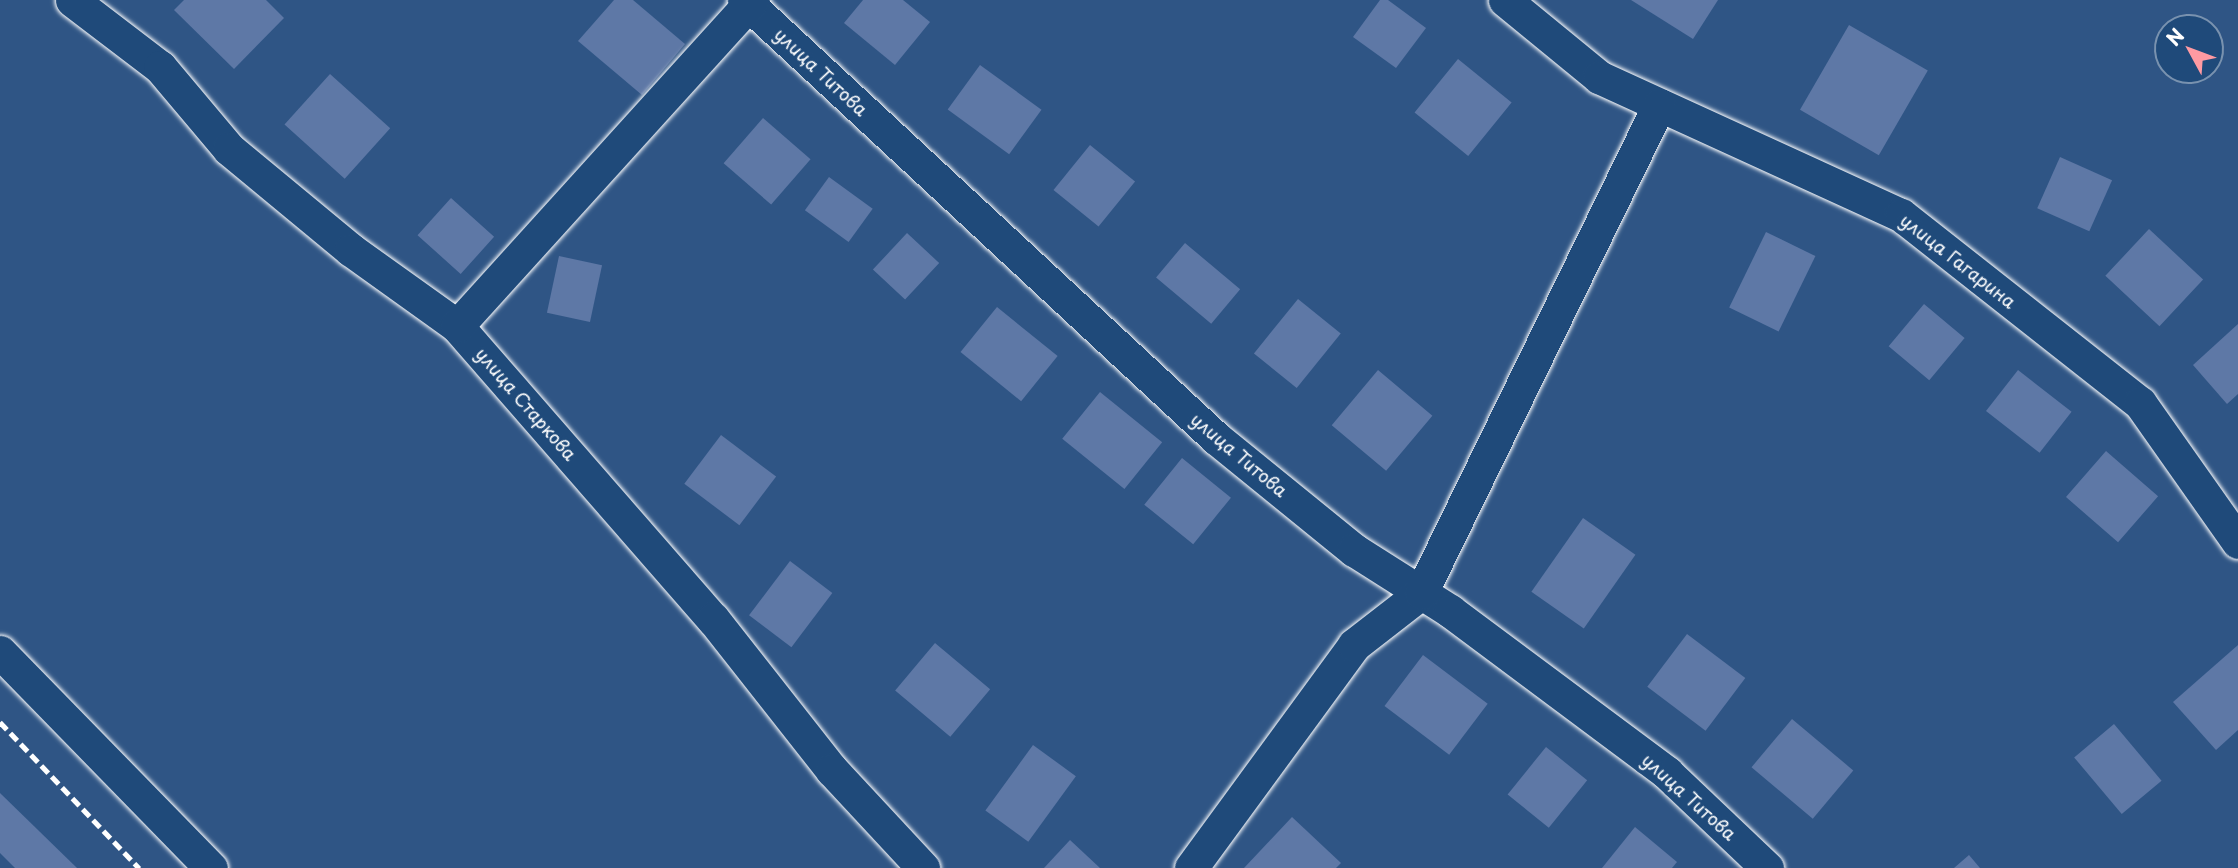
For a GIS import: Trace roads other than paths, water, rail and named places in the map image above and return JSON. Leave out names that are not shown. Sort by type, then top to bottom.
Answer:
[{"type":"street","name":"улица Старкова","points":[[72,0],[160,67],[229,149],[351,250],[457,326],[713,619],[832,770],[923,868]]},
{"type":"street","name":"улица Гагарина","points":[[1505,0],[1599,77],[1901,215],[2140,403],[2238,542]]},
{"type":"street","points":[[457,326],[749,2]]},
{"type":"street","name":"улица Титова","points":[[749,2],[1216,438],[1354,550],[1421,593],[1667,773],[1767,868]]},
{"type":"street","points":[[1191,868],[1354,645],[1421,593],[1659,105]]},
{"type":"street","points":[[0,652],[211,868]]},
{"type":"railway","points":[[0,722],[139,868]]}]
